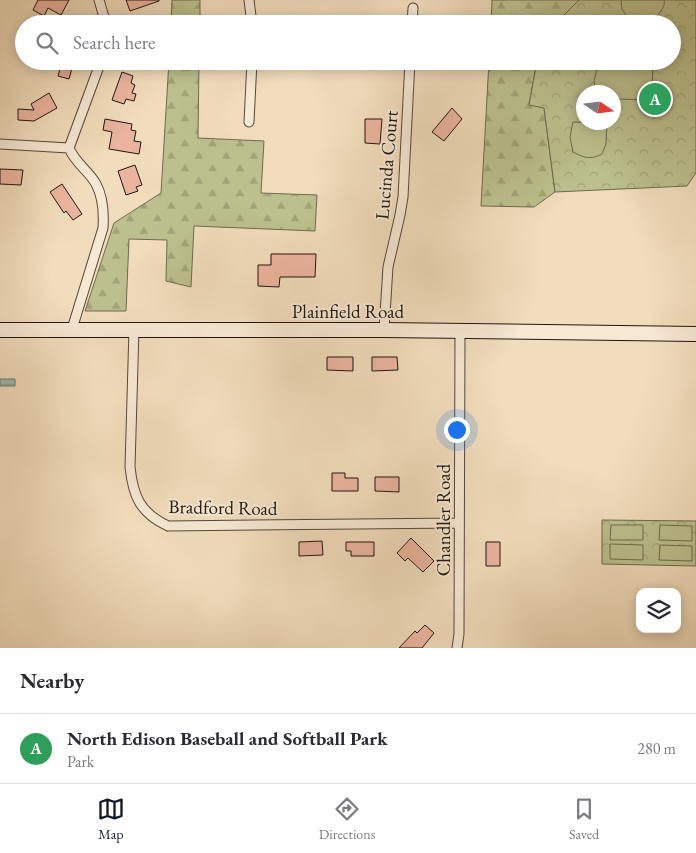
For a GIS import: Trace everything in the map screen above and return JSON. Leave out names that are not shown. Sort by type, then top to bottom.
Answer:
[{"type":"street","points":[[99,0],[103,15]]},
{"type":"street","points":[[249,0],[251,15]]},
{"type":"street","points":[[413,8],[413,15]]},
{"type":"street","points":[[72,329],[103,228],[104,214],[96,184],[74,158],[69,148],[98,70]]},
{"type":"street","points":[[249,122],[252,70]]},
{"type":"street","name":"Lucinda Court","points":[[384,330],[388,267],[403,197],[410,70]]},
{"type":"street","points":[[0,144],[69,148]]},
{"type":"street","name":"Bradford Road","points":[[134,329],[130,467],[132,488],[142,508],[156,520],[168,526],[459,523]]},
{"type":"street","name":"Plainfield Road","points":[[0,330],[561,331],[696,334]]},
{"type":"street","name":"Chandler Road","points":[[457,648],[459,634],[460,332]]},
{"type":"green space","points":[[172,0],[200,0],[200,15],[171,15]]},
{"type":"green space","points":[[492,0],[579,0],[564,15],[491,15]]},
{"type":"green space","points":[[579,0],[696,0],[696,173],[687,186],[555,192],[544,108],[529,105],[535,70],[681,70],[681,15],[564,15]]},
{"type":"green space","points":[[621,0],[664,0],[664,6],[658,15],[626,15],[622,9]]},
{"type":"green space","points":[[168,70],[199,70],[198,138],[264,141],[261,193],[317,195],[315,231],[194,226],[191,287],[166,281],[167,240],[129,239],[126,311],[85,311],[114,223],[161,193]]},
{"type":"green space","points":[[489,70],[535,70],[529,104],[544,108],[555,192],[534,207],[481,206]]},
{"type":"green space","points":[[597,70],[653,70],[652,91],[654,100],[621,99],[621,85],[595,85]]},
{"type":"green space","points":[[573,122],[576,122],[576,130],[607,130],[606,144],[602,154],[594,157],[588,158],[573,152],[570,137]]},
{"type":"green space","points":[[602,520],[696,521],[696,566],[602,564]]},
{"type":"green space","points":[[611,525],[643,525],[643,540],[610,540]]},
{"type":"green space","points":[[660,525],[692,526],[692,541],[659,540]]},
{"type":"green space","points":[[610,544],[643,545],[643,560],[610,559]]},
{"type":"green space","points":[[660,545],[692,546],[692,561],[659,560]]},
{"type":"water","points":[[0,379],[15,379],[15,386],[0,386]]},
{"type":"building","points":[[38,0],[69,0],[61,15],[48,8],[44,15],[33,10]]},
{"type":"building","points":[[126,0],[159,0],[159,1],[130,11]]},
{"type":"building","points":[[60,70],[72,70],[69,79],[58,76]]},
{"type":"building","points":[[122,72],[133,76],[131,83],[135,85],[132,93],[136,94],[134,101],[126,99],[124,104],[112,100]]},
{"type":"building","points":[[49,93],[57,108],[34,121],[18,120],[18,109],[34,110],[31,104]]},
{"type":"building","points":[[452,108],[462,119],[444,141],[432,132]]},
{"type":"building","points":[[105,119],[132,124],[131,130],[136,131],[134,141],[141,142],[139,154],[109,149],[112,132],[103,130]]},
{"type":"building","points":[[365,119],[382,119],[380,144],[365,143]]},
{"type":"building","points":[[135,165],[142,185],[136,187],[138,191],[126,195],[118,171]]},
{"type":"building","points":[[0,169],[23,170],[21,185],[0,184]]},
{"type":"building","points":[[62,184],[82,214],[73,220],[66,211],[64,213],[50,192]]},
{"type":"building","points":[[271,254],[316,254],[315,277],[280,277],[279,287],[258,286],[258,265],[271,265]]},
{"type":"building","points":[[327,357],[353,357],[353,371],[327,370]]},
{"type":"building","points":[[372,357],[397,357],[398,370],[372,371]]},
{"type":"building","points":[[332,473],[345,473],[345,478],[358,478],[358,491],[332,491]]},
{"type":"building","points":[[375,477],[399,477],[399,492],[375,491]]},
{"type":"building","points":[[411,538],[434,561],[423,572],[408,558],[405,561],[397,553]]},
{"type":"building","points":[[322,541],[323,555],[299,556],[299,542]]},
{"type":"building","points":[[346,542],[374,542],[374,556],[351,556],[351,551],[346,551]]},
{"type":"building","points":[[486,542],[500,542],[500,566],[486,566]]},
{"type":"building","points":[[425,625],[434,633],[422,648],[399,648],[415,631],[417,633]]},
{"type":"place","name":"North Edison Baseball and Softball Park","points":[[655,99]]}]
